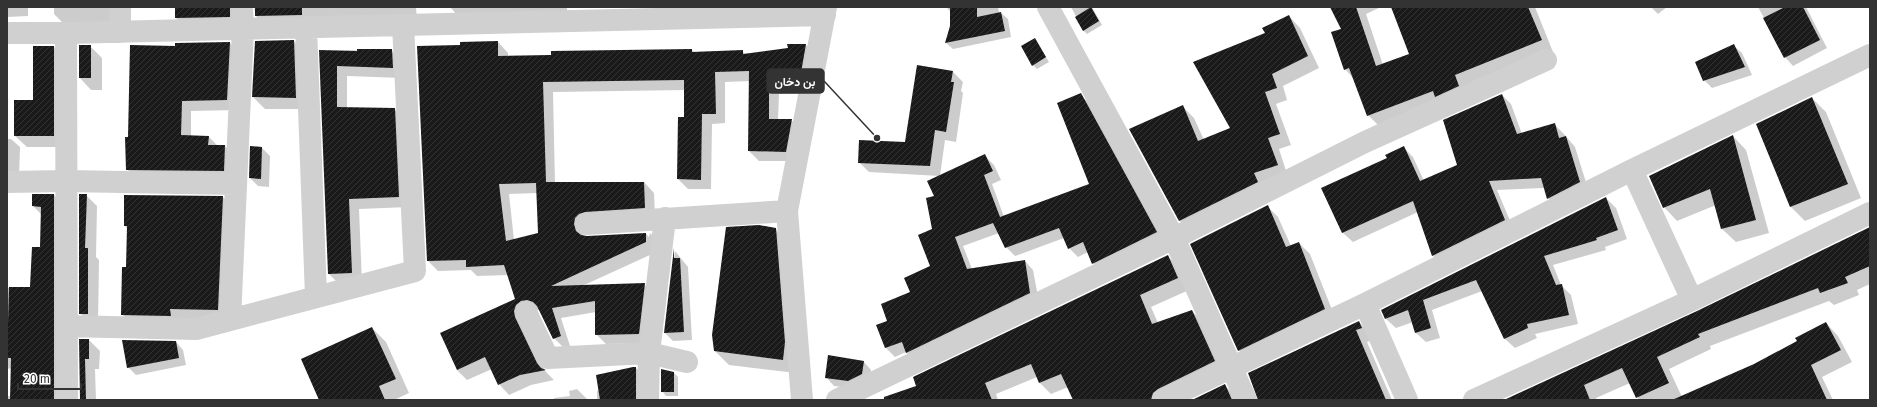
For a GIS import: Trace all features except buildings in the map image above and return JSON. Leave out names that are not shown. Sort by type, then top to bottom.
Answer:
[{"type":"street","points":[[120,7],[120,32]]},
{"type":"street","points":[[230,320],[243,29],[242,7]]},
{"type":"street","points":[[1048,7],[1174,238],[1246,400]]},
{"type":"street","points":[[7,32],[66,33],[306,27],[382,16],[404,25],[826,11],[787,211],[802,400]]},
{"type":"street","points":[[67,326],[196,329],[415,271],[404,25]]},
{"type":"street","points":[[306,27],[316,297]]},
{"type":"street","points":[[66,33],[67,400]]},
{"type":"street","points":[[1163,400],[1232,369],[1632,170],[1870,55]]},
{"type":"street","points":[[837,400],[1174,238],[1365,142],[1546,60]]},
{"type":"street","points":[[1632,170],[1692,300]]},
{"type":"street","points":[[7,182],[66,181],[236,184]]},
{"type":"street","points":[[586,224],[787,211]]},
{"type":"street","points":[[1474,400],[1692,300],[1870,213]]},
{"type":"street","points":[[648,400],[649,353],[665,218]]},
{"type":"street","points":[[1365,304],[1407,400]]},
{"type":"street","points":[[526,312],[548,358],[649,353],[687,362]]},
{"type":"place","name":"بن دخان","points":[[877,138]]}]
